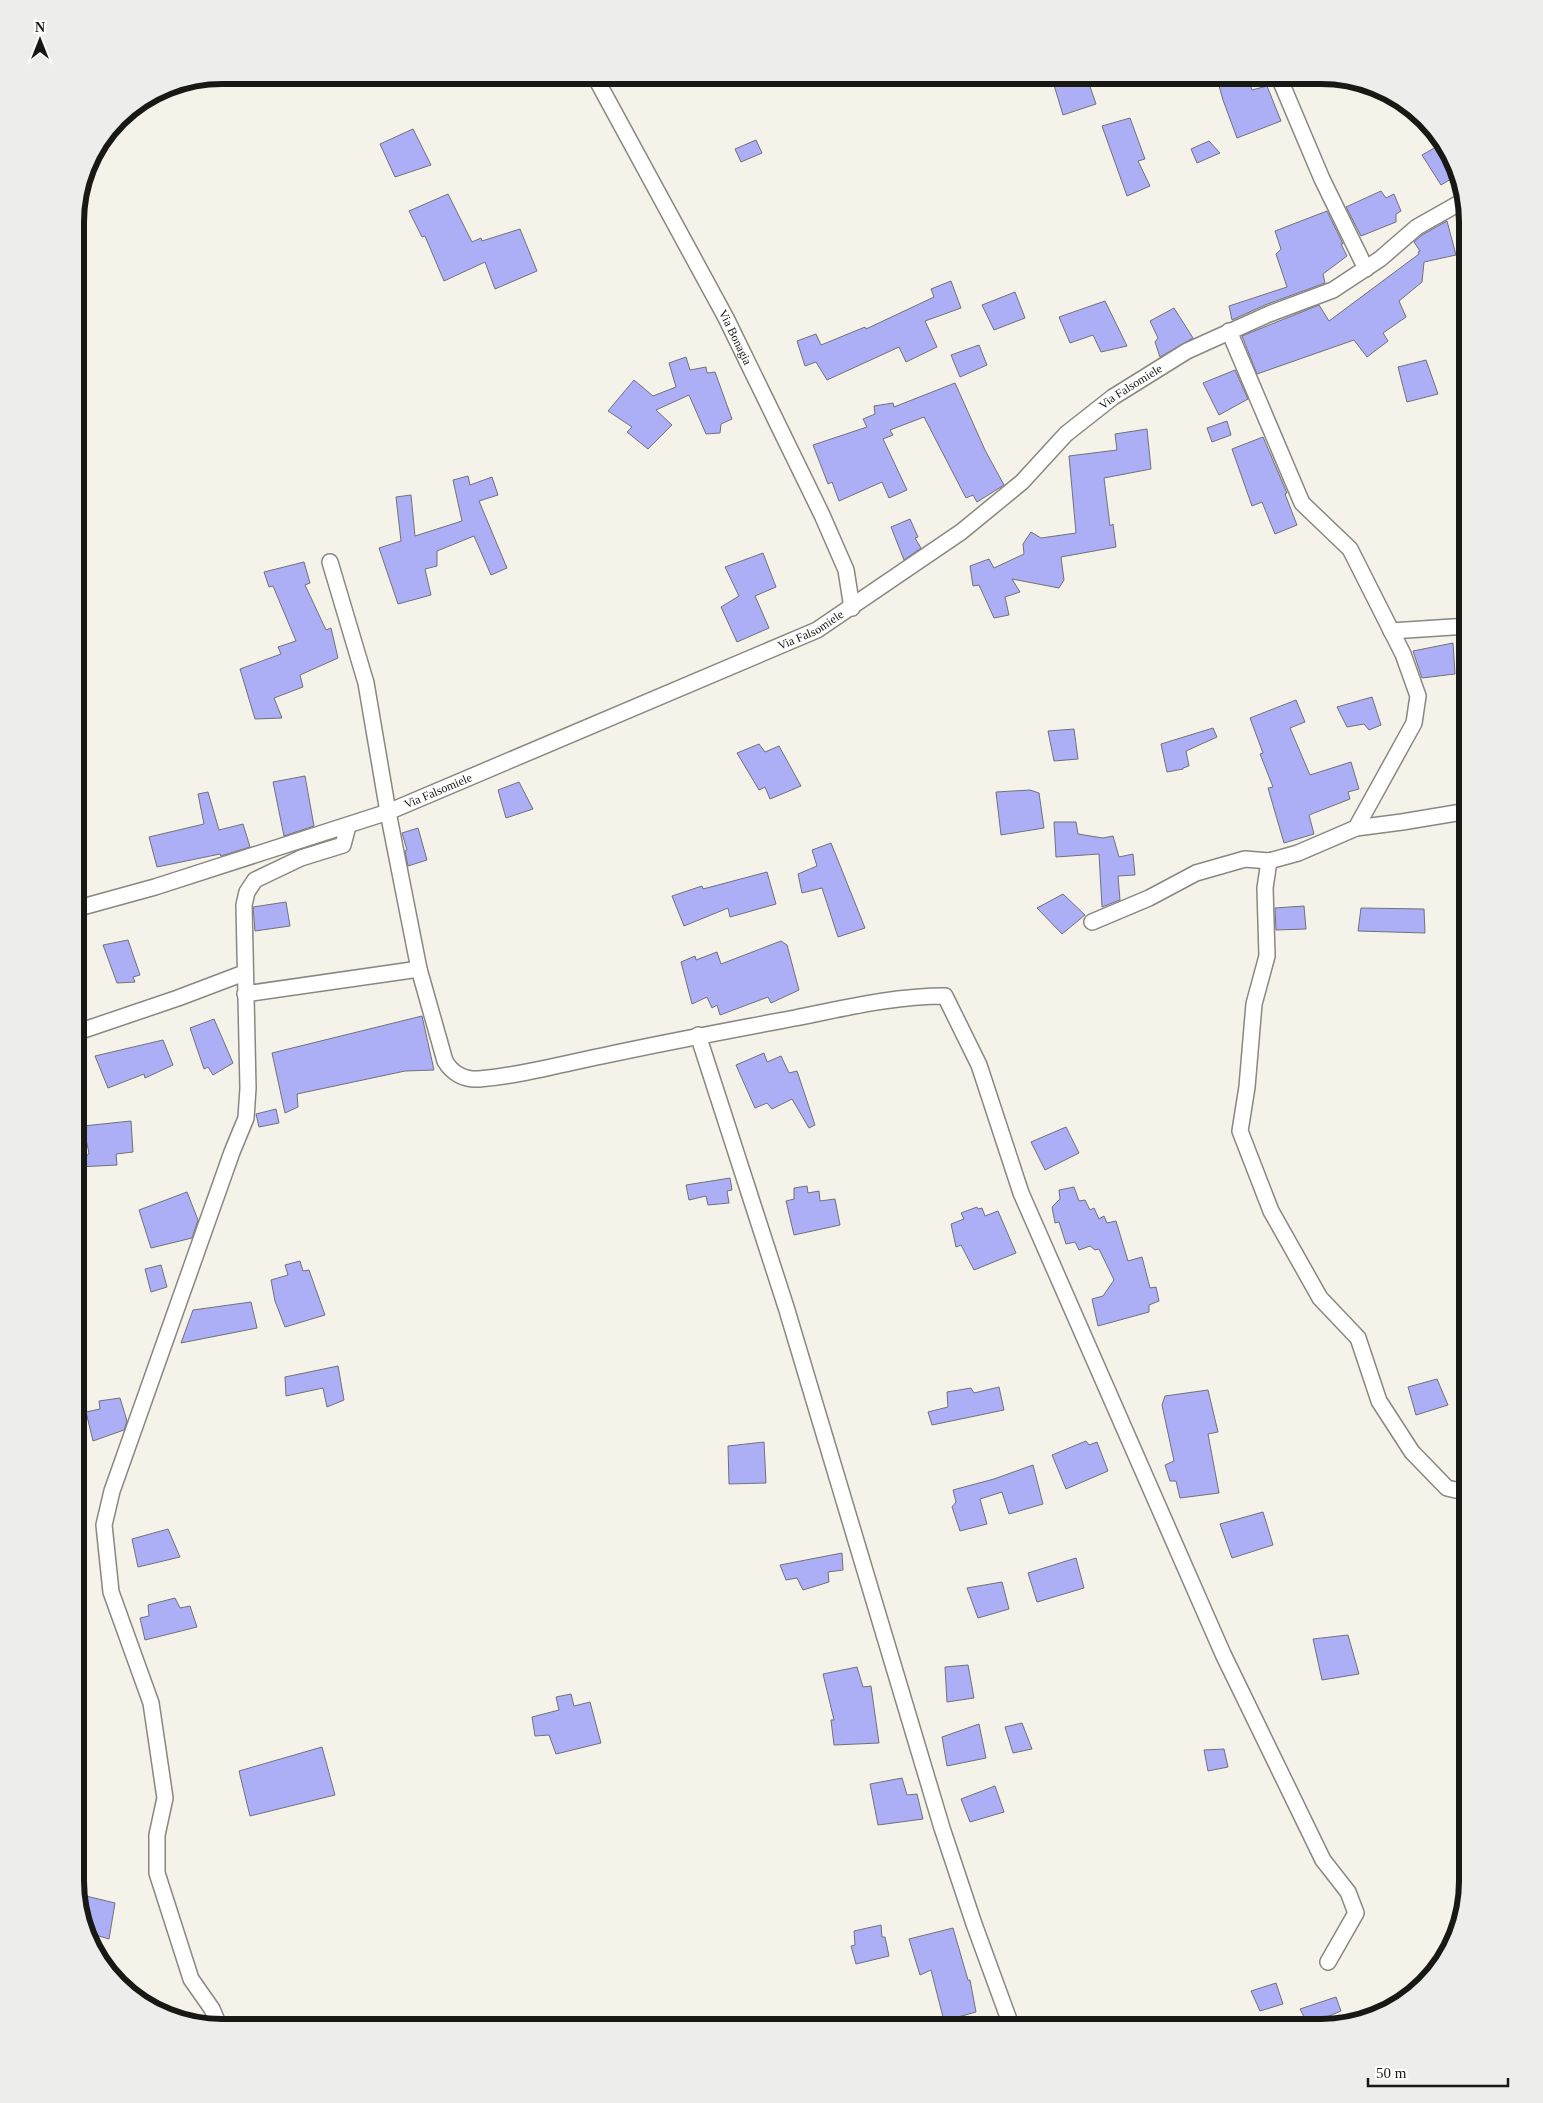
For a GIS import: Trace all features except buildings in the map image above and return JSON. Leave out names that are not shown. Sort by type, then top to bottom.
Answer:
[{"type":"street","name":"Via Bonagia","points":[[599,84],[726,318],[814,498],[846,570],[852,608]]},
{"type":"street","points":[[1282,84],[1322,179],[1366,269]]},
{"type":"street","name":"Via Falsomiele","points":[[84,906],[155,887],[388,812],[817,630],[852,608],[961,532],[1022,482],[1066,434],[1113,396],[1187,351],[1229,331],[1333,290],[1366,269],[1417,227],[1458,203]]},
{"type":"street","points":[[1229,331],[1302,503],[1350,549],[1403,654],[1418,696],[1414,723],[1356,828]]},
{"type":"street","points":[[330,562],[366,683],[388,812],[420,969],[445,1061],[450,1070],[460,1076],[478,1080],[543,1069],[698,1035],[914,996],[945,996],[979,1065],[1021,1193],[1223,1654],[1324,1860],[1348,1892],[1356,1913],[1328,1962]]},
{"type":"street","points":[[1391,631],[1459,627]]},
{"type":"street","points":[[1092,922],[1149,898],[1196,873],[1245,859],[1269,862],[1298,853],[1356,828],[1459,812]]},
{"type":"street","points":[[216,2019],[212,2009],[191,1979],[157,1873],[157,1835],[164,1798],[151,1703],[111,1592],[104,1525],[112,1491],[232,1152],[246,1118],[248,1088],[244,905],[247,892],[256,880],[301,858],[343,845],[348,826]]},
{"type":"street","points":[[1269,862],[1266,888],[1267,956],[1254,1004],[1247,1087],[1240,1131],[1271,1211],[1320,1298],[1358,1338],[1379,1401],[1412,1452],[1447,1488],[1459,1491]]},
{"type":"street","points":[[245,994],[420,969]]},
{"type":"street","points":[[84,1030],[244,973]]},
{"type":"street","points":[[698,1035],[792,1326],[942,1828],[1009,2019]]}]
